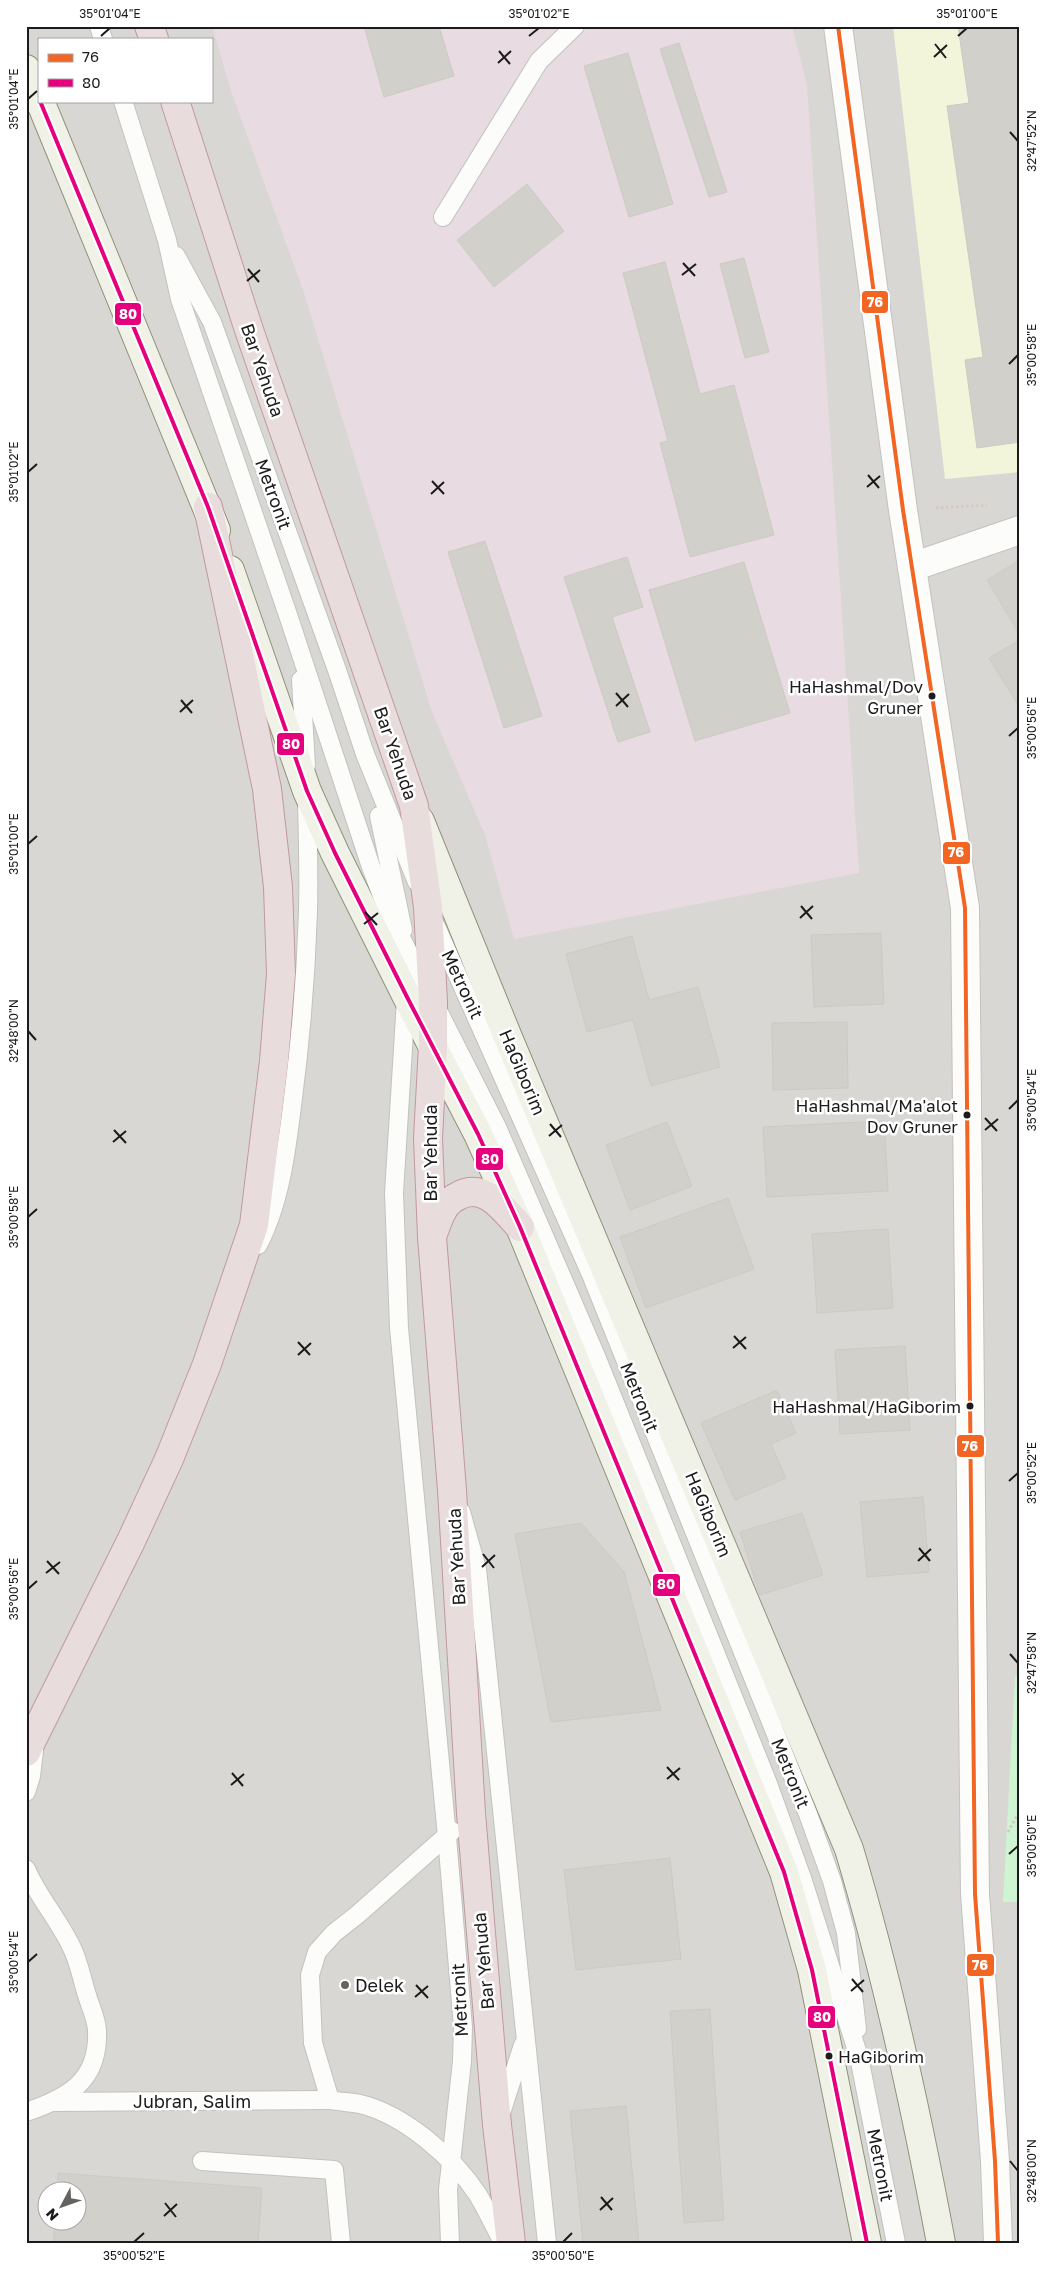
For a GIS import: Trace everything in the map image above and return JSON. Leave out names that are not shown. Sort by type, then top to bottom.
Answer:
[{"type":"highway","points":[[149,26],[154,38]]},
{"type":"highway","name":"Bar Yehuda","points":[[175,102],[248,330],[414,806],[428,907],[433,1002],[433,1046],[428,1138],[432,1237],[452,1490],[471,1813],[497,2126],[511,2243]]},
{"type":"highway","points":[[31,1742],[131,1541],[169,1459],[207,1364],[254,1225],[274,1062],[281,974],[278,887],[267,789],[208,507]]},
{"type":"highway","points":[[432,1237],[443,1209],[454,1198],[467,1191],[479,1192],[490,1198],[520,1227]]},
{"type":"street","points":[[838,26],[903,510],[965,908],[975,1894],[995,2161],[998,2243]]},
{"type":"street","points":[[26,69],[38,98]]},
{"type":"street","points":[[40,102],[208,507],[307,791],[335,853],[478,1134],[520,1227],[784,1872],[812,1970],[867,2243]]},
{"type":"street","points":[[912,567],[1020,530]]},
{"type":"street","name":"HaGiborim","points":[[414,806],[507,1035],[849,1849],[876,1939],[912,2092],[941,2243]]},
{"type":"street","points":[[995,2161],[1011,2243]]},
{"type":"lane","points":[[99,26],[103,38]]},
{"type":"lane","points":[[442,217],[539,61],[575,26]]},
{"type":"lane","name":"Metronit","points":[[123,102],[167,240],[180,299],[289,618],[365,851],[389,914],[496,1127],[604,1374],[767,1781],[802,1878],[859,2057],[896,2243]]},
{"type":"lane","name":"Metronit","points":[[167,240],[212,322],[393,829],[490,1042],[590,1272],[808,1814],[832,1881],[846,1933],[856,2007],[859,2057]]},
{"type":"lane","name":"Metronit","points":[[232,1293],[266,1230],[280,1180],[290,1130],[302,1029],[307,931],[307,791],[302,683],[289,618]]},
{"type":"lane","name":"Metronit","points":[[365,754],[395,886],[406,950],[407,997],[394,1193],[396,1276],[398,1328],[447,1836],[463,2027],[462,2061],[448,2190],[450,2243]]},
{"type":"lane","points":[[452,1490],[467,1529],[477,1569],[525,2039],[548,2243]]},
{"type":"lane","points":[[26,1792],[31,1776],[31,1742]]},
{"type":"lane","points":[[330,2100],[312,2043],[310,1975],[317,1952],[334,1932],[358,1915],[471,1813]]},
{"type":"lane","points":[[26,1869],[33,1884],[73,1948],[98,2030],[95,2056],[88,2072],[79,2085],[54,2102],[26,2112]]},
{"type":"lane","points":[[497,2126],[525,2039]]},
{"type":"lane","name":"Jubran, Salim","points":[[54,2102],[330,2100],[361,2104],[388,2114],[433,2145],[478,2195],[503,2243]]},
{"type":"lane","points":[[202,2161],[334,2170],[341,2243]]},
{"type":"path","points":[[903,510],[990,505]]},
{"type":"shaded area","points":[[26,26],[1020,26],[1020,2243],[26,2243]]},
{"type":"shaded area","points":[[212,26],[792,26],[807,85],[859,873],[514,939],[485,835],[432,712],[304,293],[231,91]]},
{"type":"shaded area","points":[[893,26],[1020,26],[1020,472],[945,479]]},
{"type":"green space","points":[[1015,1676],[1020,1676],[1020,1902],[1003,1902]]},
{"type":"building","points":[[364,26],[439,26],[454,76],[384,97]]},
{"type":"building","points":[[958,26],[1020,26],[1020,442],[977,448],[965,360],[983,357],[947,106],[969,103]]},
{"type":"building","points":[[679,43],[727,192],[709,197],[660,49]]},
{"type":"building","points":[[628,53],[673,204],[629,217],[584,66]]},
{"type":"building","points":[[527,184],[564,231],[494,287],[457,240]]},
{"type":"building","points":[[744,258],[769,352],[745,358],[720,264]]},
{"type":"building","points":[[665,262],[700,394],[734,385],[774,535],[690,557],[660,443],[668,441],[623,273]]},
{"type":"building","points":[[485,541],[542,716],[504,728],[448,552]]},
{"type":"building","points":[[627,557],[643,607],[612,617],[650,732],[618,742],[564,577]]},
{"type":"building","points":[[1020,560],[1020,635],[987,580]]},
{"type":"building","points":[[744,562],[790,713],[695,741],[649,590]]},
{"type":"building","points":[[1020,640],[1020,708],[989,658]]},
{"type":"building","points":[[881,933],[884,1004],[814,1007],[811,935]]},
{"type":"building","points":[[632,936],[649,1000],[698,987],[720,1067],[651,1086],[633,1020],[587,1032],[566,954]]},
{"type":"building","points":[[847,1022],[848,1088],[773,1090],[772,1023]]},
{"type":"building","points":[[884,1121],[888,1191],[767,1197],[763,1127]]},
{"type":"building","points":[[667,1122],[692,1186],[630,1210],[606,1145]]},
{"type":"building","points":[[728,1198],[754,1269],[646,1308],[620,1237]]},
{"type":"building","points":[[888,1229],[893,1308],[817,1313],[812,1234]]},
{"type":"building","points":[[905,1346],[910,1430],[840,1434],[835,1350]]},
{"type":"building","points":[[777,1390],[796,1433],[771,1444],[786,1478],[735,1500],[701,1423]]},
{"type":"building","points":[[923,1497],[929,1572],[867,1577],[860,1502]]},
{"type":"building","points":[[802,1513],[823,1575],[760,1595],[740,1532]]},
{"type":"building","points":[[581,1523],[624,1572],[661,1710],[551,1722],[515,1534]]},
{"type":"building","points":[[670,1858],[681,1959],[576,1970],[564,1870]]},
{"type":"building","points":[[710,2009],[724,2220],[684,2223],[670,2011]]},
{"type":"building","points":[[626,2106],[639,2243],[583,2243],[570,2111]]},
{"type":"building","points":[[58,2173],[262,2188],[258,2243],[53,2243],[54,2232],[88,2232],[88,2182],[58,2182]]},
{"type":"transit line","name":"76","points":[[838,26],[903,510],[965,908],[975,1894],[995,2161],[998,2243]]},
{"type":"transit line","name":"80","points":[[40,102],[208,507],[307,791],[335,853],[478,1134],[520,1227],[784,1872],[812,1970],[867,2243]]},
{"type":"place","name":"HaHashmal/Dov Gruner","points":[[932,696]]},
{"type":"place","name":"HaHashmal/Ma'alot Dov Gruner","points":[[967,1115]]},
{"type":"place","name":"HaHashmal/HaGiborim","points":[[970,1406]]},
{"type":"place","name":"Delek","points":[[345,1985]]},
{"type":"place","name":"HaGiborim","points":[[829,2056]]}]
